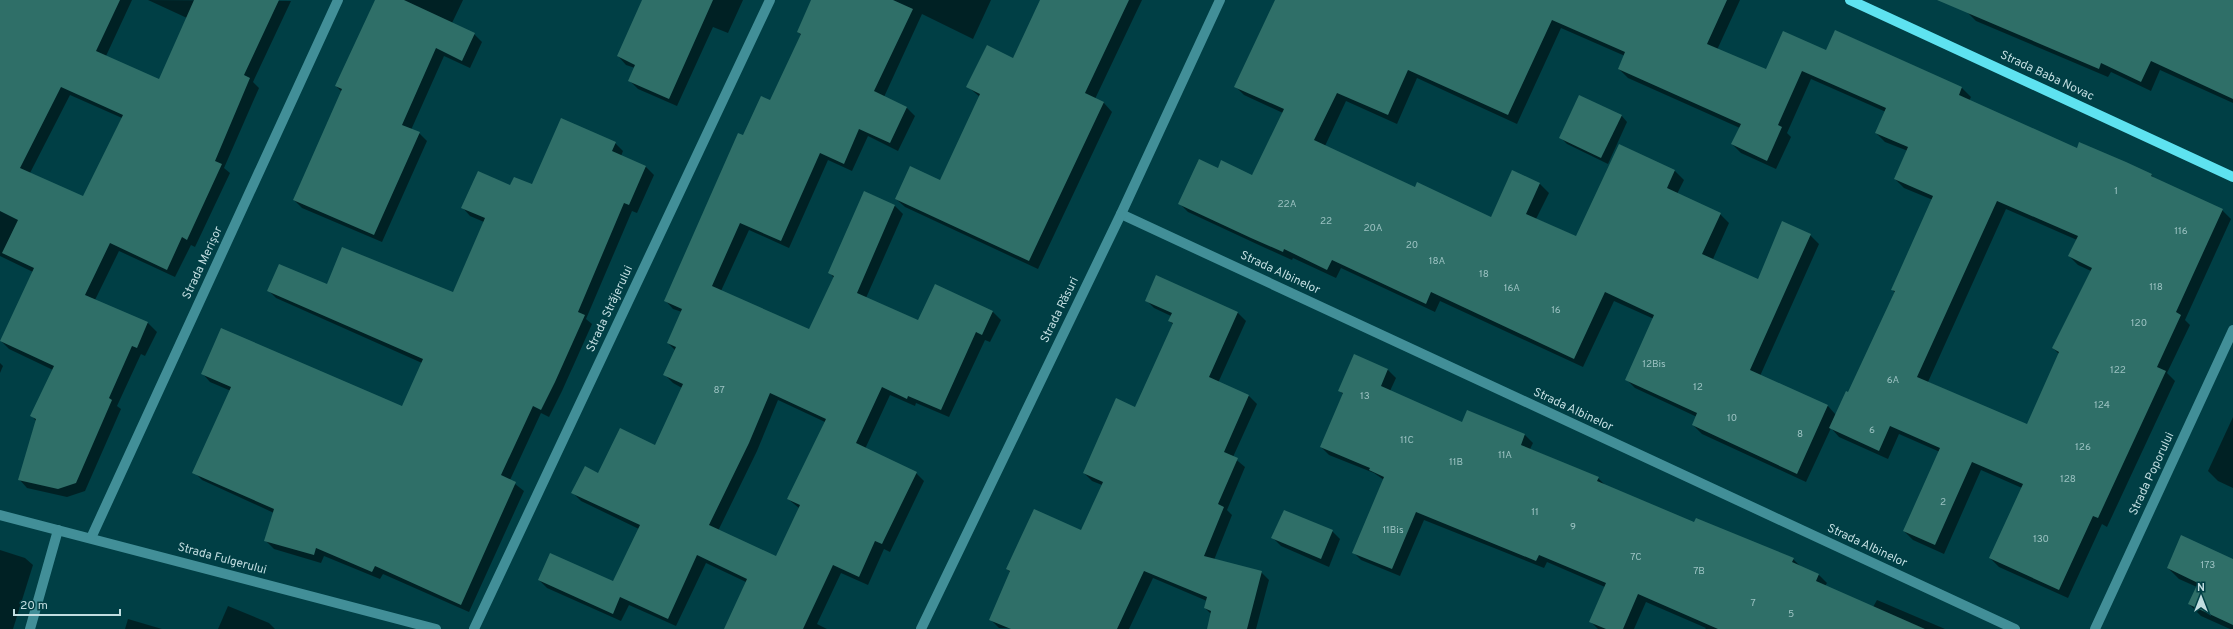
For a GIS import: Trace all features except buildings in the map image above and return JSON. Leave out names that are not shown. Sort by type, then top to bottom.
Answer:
[{"type":"main road","name":"Strada Baba Novac","points":[[1850,0],[2233,176]]},
{"type":"street","name":"Strada Merișor","points":[[91,538],[338,0]]},
{"type":"street","name":"Strada Străjerului","points":[[474,629],[770,0]]},
{"type":"street","name":"Strada Răsuri","points":[[922,629],[1121,214],[1220,0]]},
{"type":"street","name":"Strada Albinelor","points":[[1121,214],[2015,629]]},
{"type":"street","name":"Strada Poporului","points":[[2095,629],[2233,330]]},
{"type":"street","name":"Strada Fulgerului","points":[[0,514],[436,629]]},
{"type":"street","points":[[30,629],[58,530]]}]
